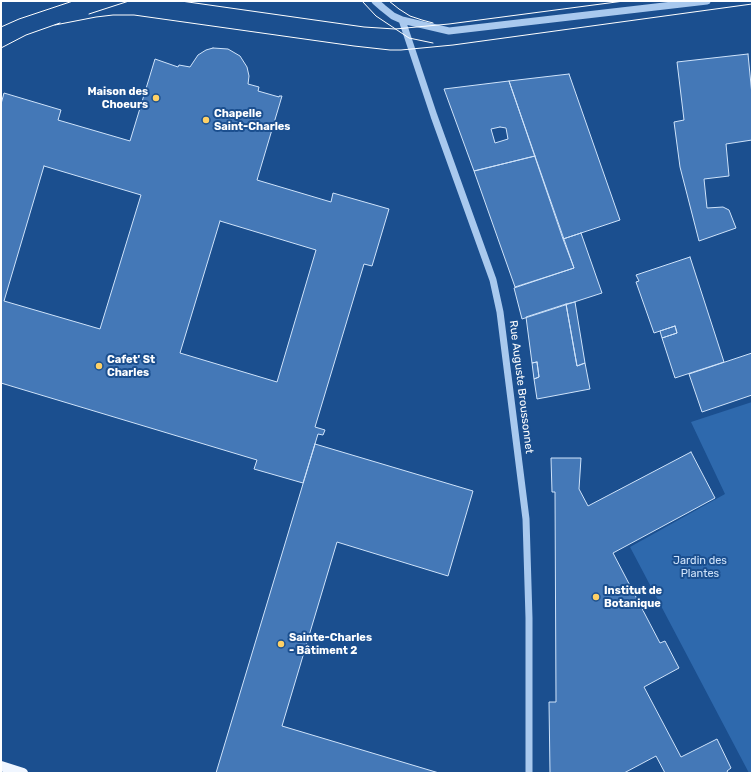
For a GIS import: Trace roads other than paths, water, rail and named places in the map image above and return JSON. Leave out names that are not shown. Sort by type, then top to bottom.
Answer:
[{"type":"main road","points":[[1,766],[23,773]]},
{"type":"street","points":[[375,1],[394,16],[402,20],[449,31],[707,1]]},
{"type":"street","name":"Rue Auguste Broussonnet","points":[[402,20],[434,116],[493,280],[500,312],[526,519],[529,618],[529,773]]},
{"type":"tram line","points":[[1,27],[19,19],[73,1]]},
{"type":"tram line","points":[[89,14],[129,1]]},
{"type":"tram line","points":[[181,1],[364,27],[395,29],[449,24],[624,1]]},
{"type":"tram line","points":[[362,1],[376,16],[409,38],[433,43]]},
{"type":"tram line","points":[[389,1],[410,16],[433,23]]},
{"type":"tram line","points":[[55,25],[96,17],[134,15],[354,46],[401,50],[453,45],[752,4]]},
{"type":"tram line","points":[[1,48],[26,35],[60,23]]},
{"type":"place","name":"Maison des Choeurs","points":[[156,98]]},
{"type":"place","name":"Chapelle Saint-Charles","points":[[206,120]]},
{"type":"place","name":"Cafet' St Charles","points":[[99,366]]},
{"type":"place","name":"Institut de Botanique","points":[[596,597]]},
{"type":"place","name":"Sainte-Charles - Bâtiment 2","points":[[281,644]]},
{"type":"park label","name":"Jardin des Plantes","points":[[700,567]]}]
